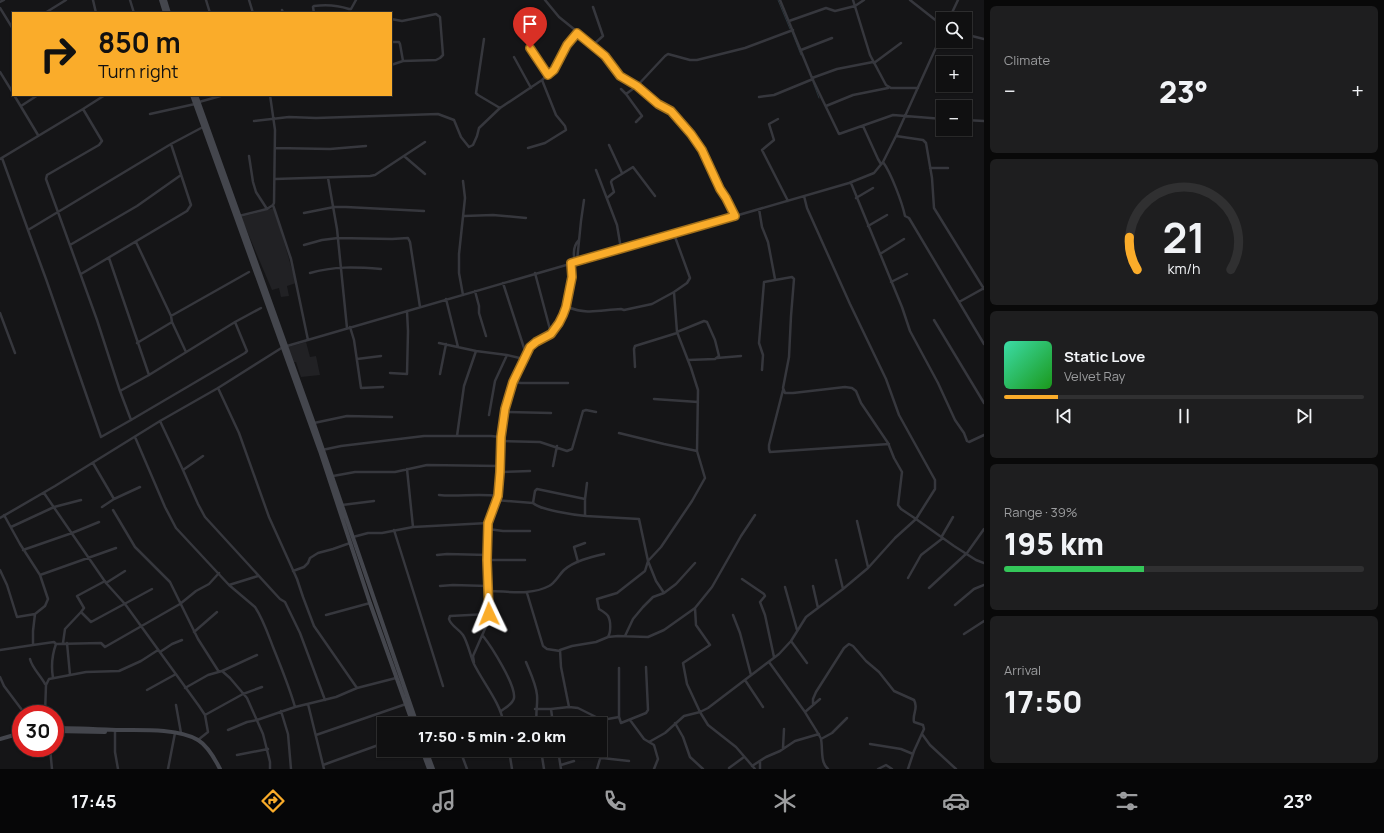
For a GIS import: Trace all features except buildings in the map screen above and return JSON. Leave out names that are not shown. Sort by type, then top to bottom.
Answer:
[{"type":"main road","points":[[162,0],[165,12]]},
{"type":"main road","points":[[165,0],[169,12]]},
{"type":"main road","points":[[193,96],[197,103],[239,216],[285,347],[321,450],[370,603],[411,717]]},
{"type":"main road","points":[[196,96],[203,127],[314,423],[321,450],[332,476],[415,717]]},
{"type":"main road","points":[[64,728],[181,733],[198,740],[211,753],[217,767],[220,769]]},
{"type":"main road","points":[[64,731],[110,732],[115,730]]},
{"type":"main road","points":[[0,740],[12,737]]},
{"type":"main road","points":[[425,757],[429,769]]},
{"type":"main road","points":[[429,757],[433,769]]},
{"type":"street","points":[[0,2],[4,0]]},
{"type":"street","points":[[47,12],[66,0]]},
{"type":"street","points":[[93,0],[96,12]]},
{"type":"street","points":[[130,0],[134,12]]},
{"type":"street","points":[[206,0],[210,12]]},
{"type":"street","points":[[249,0],[253,12]]},
{"type":"street","points":[[314,12],[314,6],[326,4],[336,4],[351,9],[356,0]]},
{"type":"street","points":[[544,0],[559,17],[605,56],[620,76],[637,86],[658,104],[671,111],[691,134],[702,150],[720,189],[735,216]]},
{"type":"street","points":[[780,0],[813,78],[839,134],[893,115],[936,118]]},
{"type":"street","points":[[853,0],[873,63],[888,88]]},
{"type":"street","points":[[789,21],[826,8],[835,11],[855,6],[864,0]]},
{"type":"street","points":[[910,0],[936,20]]},
{"type":"street","points":[[952,12],[958,0]]},
{"type":"street","points":[[593,45],[603,36],[594,7]]},
{"type":"street","points":[[0,8],[12,27]]},
{"type":"street","points":[[392,19],[402,21],[436,14],[440,17],[443,55],[436,60],[403,61],[392,65]]},
{"type":"street","points":[[626,94],[637,86],[668,54],[690,60],[697,60],[745,48],[793,30]]},
{"type":"street","points":[[254,121],[274,118],[438,114],[454,120],[461,137],[469,146],[473,145],[479,128],[500,108],[531,88],[554,70],[567,45],[577,33]]},
{"type":"street","points":[[972,36],[984,39]]},
{"type":"street","points":[[801,50],[832,38]]},
{"type":"street","points":[[484,40],[476,93],[500,108]]},
{"type":"street","points":[[392,42],[399,42],[403,61]]},
{"type":"street","points":[[759,97],[774,95],[837,69],[873,63],[901,43]]},
{"type":"street","points":[[530,48],[548,75]]},
{"type":"street","points":[[0,518],[44,493],[285,347],[503,282],[674,234],[871,176],[882,163],[896,136],[936,48]]},
{"type":"street","points":[[514,57],[531,88]]},
{"type":"street","points":[[0,72],[12,91]]},
{"type":"street","points":[[528,148],[546,143],[566,130],[565,126],[556,115],[542,80]]},
{"type":"street","points":[[826,106],[853,95],[888,88],[918,88]]},
{"type":"street","points":[[621,89],[642,116],[636,122]]},
{"type":"street","points":[[15,96],[38,135]]},
{"type":"street","points":[[20,106],[36,96]]},
{"type":"street","points":[[103,96],[1,158],[46,279],[100,437],[245,353],[247,351],[235,322]]},
{"type":"street","points":[[150,114],[221,96]]},
{"type":"street","points":[[270,96],[274,118],[275,148],[273,205],[291,259],[308,340]]},
{"type":"street","points":[[83,108],[102,141],[99,145],[47,175],[46,179],[81,274],[131,420]]},
{"type":"street","points":[[778,119],[769,124],[774,138],[762,149],[762,152],[788,201]]},
{"type":"street","points":[[972,120],[984,121]]},
{"type":"street","points":[[863,126],[878,159],[887,168],[903,204],[905,216],[909,218],[984,344]]},
{"type":"street","points":[[28,230],[171,144],[203,127]]},
{"type":"street","points":[[896,136],[925,141],[930,168],[934,208],[984,288],[959,302]]},
{"type":"street","points":[[275,179],[375,175],[425,142]]},
{"type":"street","points":[[81,274],[187,211],[191,205],[171,144]]},
{"type":"street","points":[[609,145],[622,173]]},
{"type":"street","points":[[275,148],[330,148],[366,146]]},
{"type":"street","points":[[248,156],[256,192],[267,209]]},
{"type":"street","points":[[404,156],[425,174]]},
{"type":"street","points":[[607,198],[614,192],[611,182],[612,180],[633,167],[655,196]]},
{"type":"street","points":[[930,168],[948,168]]},
{"type":"street","points":[[596,170],[617,225],[621,249]]},
{"type":"street","points":[[70,245],[137,206],[181,175]]},
{"type":"street","points":[[328,178],[334,207],[340,268],[349,328],[354,340],[361,388],[382,387]]},
{"type":"street","points":[[463,180],[465,198],[459,254],[459,273],[463,295]]},
{"type":"street","points":[[850,183],[902,307],[910,331],[938,383],[955,420],[964,433],[967,441],[970,442],[984,435]]},
{"type":"street","points":[[856,198],[873,188]]},
{"type":"street","points":[[649,742],[665,733],[684,716],[700,712],[708,708],[769,662],[791,641],[806,617],[844,589],[868,568],[895,538],[916,519],[935,489],[935,480],[899,415],[886,379],[840,283],[807,208],[804,196]]},
{"type":"street","points":[[474,663],[473,656],[488,622],[489,614],[487,560],[488,523],[498,496],[501,437],[504,412],[513,382],[530,347],[551,334],[559,323],[566,307],[572,277],[574,249],[575,244],[579,239],[584,200]]},
{"type":"street","points":[[239,216],[267,209],[273,205]]},
{"type":"street","points":[[304,213],[334,207],[424,211]]},
{"type":"street","points":[[759,209],[762,227],[768,242],[775,279]]},
{"type":"street","points":[[464,216],[493,215],[526,218]]},
{"type":"street","points":[[868,226],[887,215]]},
{"type":"street","points":[[566,307],[586,312],[624,310],[652,304],[674,292],[687,283],[690,278],[674,234]]},
{"type":"street","points":[[304,244],[338,238],[408,238],[420,307]]},
{"type":"street","points":[[880,254],[904,239]]},
{"type":"street","points":[[136,242],[171,316],[172,322],[186,352]]},
{"type":"street","points":[[109,258],[148,375]]},
{"type":"street","points":[[310,273],[325,268],[381,269]]},
{"type":"street","points":[[171,316],[249,272]]},
{"type":"street","points":[[535,273],[551,334]]},
{"type":"street","points":[[891,282],[907,274]]},
{"type":"street","points":[[762,370],[763,354],[759,343],[764,282],[791,276],[794,279],[789,357],[783,390],[769,445],[770,452],[889,444]]},
{"type":"street","points":[[503,282],[526,355]]},
{"type":"street","points":[[475,291],[479,306],[479,313],[486,336]]},
{"type":"street","points":[[608,637],[610,633],[609,618],[599,609],[597,599],[617,593],[645,571],[648,561],[661,547],[692,501],[705,478],[697,451],[698,390],[677,332],[674,292]]},
{"type":"street","points":[[446,299],[458,346]]},
{"type":"street","points":[[120,391],[261,308]]},
{"type":"street","points":[[390,374],[407,374],[407,311]]},
{"type":"street","points":[[0,313],[15,353]]},
{"type":"street","points":[[934,320],[984,403]]},
{"type":"street","points":[[635,367],[635,346],[706,321],[715,340],[719,355],[717,358]]},
{"type":"street","points":[[137,343],[172,322]]},
{"type":"street","points":[[439,343],[524,359]]},
{"type":"street","points":[[440,374],[446,344]]},
{"type":"street","points":[[457,436],[464,386],[476,351]]},
{"type":"street","points":[[489,414],[495,381],[507,355]]},
{"type":"street","points":[[357,359],[381,356]]},
{"type":"street","points":[[688,360],[741,356]]},
{"type":"street","points":[[513,382],[568,383]]},
{"type":"street","points":[[218,388],[240,433],[269,517],[294,571],[314,626],[357,688]]},
{"type":"street","points":[[783,390],[785,392],[793,393],[852,388],[889,444],[903,475],[898,505],[901,509],[954,546],[976,560],[984,563]]},
{"type":"street","points":[[654,399],[698,402]]},
{"type":"street","points":[[501,441],[540,442],[557,446],[568,451],[572,448],[583,411],[586,410],[596,412]]},
{"type":"street","points":[[504,412],[551,413]]},
{"type":"street","points":[[314,423],[347,416],[392,417]]},
{"type":"street","points":[[160,422],[205,516],[258,576],[280,599],[285,602],[300,633],[325,700]]},
{"type":"street","points":[[619,433],[697,451]]},
{"type":"street","points":[[321,450],[341,446],[424,436],[501,437]]},
{"type":"street","points":[[135,437],[165,507],[176,528],[230,585],[258,611],[290,690],[295,707]]},
{"type":"street","points":[[554,466],[557,446]]},
{"type":"street","points":[[183,470],[203,456]]},
{"type":"street","points":[[93,463],[114,499]]},
{"type":"street","points":[[332,476],[355,472],[395,472],[407,468],[435,464],[500,466]]},
{"type":"street","points":[[407,468],[413,527]]},
{"type":"street","points":[[500,472],[530,471]]},
{"type":"street","points":[[586,516],[585,499],[587,483]]},
{"type":"street","points":[[102,507],[140,486]]},
{"type":"street","points":[[532,503],[535,491],[537,489],[585,499]]},
{"type":"street","points":[[44,493],[105,582],[125,604],[205,716],[208,732],[198,740]]},
{"type":"street","points":[[439,495],[498,496]]},
{"type":"street","points":[[11,527],[54,508],[81,500]]},
{"type":"street","points":[[496,500],[532,503],[543,509],[586,516],[638,519],[648,561],[656,581],[664,593]]},
{"type":"street","points":[[342,506],[374,502]]},
{"type":"street","points":[[113,510],[135,547],[170,582],[194,632],[220,672],[230,678],[247,698],[268,749],[270,769]]},
{"type":"street","points":[[527,593],[543,646],[547,649],[560,651],[563,648],[596,642],[608,637],[648,637],[664,630],[695,608],[712,587],[741,536],[756,514]]},
{"type":"street","points":[[0,570],[7,585],[17,617],[35,614],[45,606],[48,599],[40,575],[4,515]]},
{"type":"street","points":[[908,578],[921,555],[942,537],[953,517]]},
{"type":"street","points":[[858,521],[868,568]]},
{"type":"street","points":[[24,550],[72,534],[99,522]]},
{"type":"street","points":[[353,537],[368,533],[413,527],[488,523]]},
{"type":"street","points":[[488,529],[503,531],[530,531]]},
{"type":"street","points":[[930,588],[967,554],[984,529]]},
{"type":"street","points":[[394,530],[443,686]]},
{"type":"street","points":[[294,571],[304,567],[310,558],[318,552],[333,550],[350,543]]},
{"type":"street","points":[[578,562],[574,547],[585,543]]},
{"type":"street","points":[[40,575],[116,548]]},
{"type":"street","points":[[488,591],[527,593],[552,585],[565,569],[578,562],[604,554]]},
{"type":"street","points":[[437,555],[488,555]]},
{"type":"street","points":[[487,560],[525,560]]},
{"type":"street","points":[[836,560],[844,589]]},
{"type":"street","points":[[625,636],[633,619],[643,607],[653,597],[664,593],[676,584],[695,562]]},
{"type":"street","points":[[63,643],[65,629],[84,608],[77,596],[125,571]]},
{"type":"street","points":[[0,650],[54,642],[56,644],[102,643],[105,647],[180,604],[196,591],[209,584],[219,573]]},
{"type":"street","points":[[230,585],[258,576]]},
{"type":"street","points":[[742,579],[765,596],[760,602],[765,615],[774,657]]},
{"type":"street","points":[[955,605],[974,589],[984,585]]},
{"type":"street","points":[[440,586],[488,586]]},
{"type":"street","points":[[813,586],[818,608]]},
{"type":"street","points":[[785,587],[797,630]]},
{"type":"street","points":[[81,612],[91,622],[152,589]]},
{"type":"street","points":[[326,615],[370,603]]},
{"type":"street","points":[[695,608],[696,625],[710,645],[683,663],[687,684],[708,725],[736,747],[754,769]]},
{"type":"street","points":[[194,632],[217,612]]},
{"type":"street","points":[[33,645],[35,614]]},
{"type":"street","points":[[489,614],[450,616],[449,618],[453,626],[459,630],[464,637],[474,663],[501,711],[502,717]]},
{"type":"street","points":[[733,615],[740,632],[750,675]]},
{"type":"street","points":[[964,634],[984,621]]},
{"type":"street","points":[[482,636],[506,673],[514,692],[512,702],[501,711]]},
{"type":"street","points":[[45,705],[46,684],[49,679],[86,672],[119,671],[182,640]]},
{"type":"street","points":[[791,641],[807,663]]},
{"type":"street","points":[[67,643],[70,675]]},
{"type":"street","points":[[53,678],[53,655],[56,644]]},
{"type":"street","points":[[813,705],[814,696],[829,670],[846,645],[848,644],[853,646],[894,690],[914,700],[916,706],[913,719],[914,722],[924,727],[908,769]]},
{"type":"street","points":[[560,651],[561,667],[569,707]]},
{"type":"street","points":[[185,688],[208,675],[220,672],[257,655]]},
{"type":"street","points":[[30,659],[33,667],[46,684]]},
{"type":"street","points":[[526,662],[536,691],[536,717]]},
{"type":"street","points":[[769,662],[819,734],[824,765],[828,769]]},
{"type":"street","points":[[619,668],[619,717],[621,723],[646,713],[648,710],[646,667]]},
{"type":"street","points":[[147,690],[176,674]]},
{"type":"street","points":[[228,730],[281,711],[336,697],[357,688],[397,677]]},
{"type":"street","points":[[0,678],[18,705]]},
{"type":"street","points":[[745,680],[763,706]]},
{"type":"street","points":[[205,716],[243,694],[262,687]]},
{"type":"street","points":[[805,712],[820,698]]},
{"type":"street","points":[[308,704],[324,769]]},
{"type":"street","points":[[316,735],[406,704]]},
{"type":"street","points":[[176,705],[181,733]]},
{"type":"street","points":[[535,709],[551,710],[569,707],[578,708],[602,720],[619,717]]},
{"type":"street","points":[[551,710],[552,717]]},
{"type":"street","points":[[281,711],[288,734],[291,769]]},
{"type":"street","points":[[821,739],[832,733],[847,718]]},
{"type":"street","points":[[630,720],[646,742],[654,745],[658,755],[655,769]]},
{"type":"street","points":[[675,723],[683,737],[690,757],[703,769]]},
{"type":"street","points":[[784,729],[784,749]]},
{"type":"street","points":[[115,730],[115,752],[118,769]]},
{"type":"street","points":[[168,769],[175,732]]},
{"type":"street","points":[[752,766],[766,757],[784,749],[795,741],[819,734]]},
{"type":"street","points":[[922,734],[930,744],[956,769]]},
{"type":"street","points":[[870,744],[913,754]]},
{"type":"street","points":[[323,765],[377,745]]},
{"type":"street","points":[[237,755],[268,749]]},
{"type":"street","points":[[51,757],[52,769]]},
{"type":"street","points":[[463,757],[467,769]]},
{"type":"street","points":[[510,757],[512,769]]},
{"type":"street","points":[[541,757],[544,769]]},
{"type":"street","points":[[559,757],[562,769]]},
{"type":"street","points":[[729,768],[744,757]]},
{"type":"street","points":[[597,769],[600,759],[602,758],[629,761]]},
{"type":"street","points":[[561,765],[574,761]]},
{"type":"street","points":[[760,761],[760,769]]},
{"type":"street","points":[[878,769],[886,765],[892,769]]},
{"type":"shaded area","points":[[274,208],[296,283],[287,286],[289,296],[281,297],[279,288],[272,290],[241,217]]},
{"type":"shaded area","points":[[306,342],[310,357],[316,356],[320,375],[301,377],[296,362],[294,362],[288,347]]},
{"type":"waterway","points":[[778,0],[790,29]]},
{"type":"waterway","points":[[792,32],[801,55]]},
{"type":"waterway","points":[[813,82],[819,98]]},
{"type":"route","points":[[489,614],[487,560],[488,523],[498,496],[501,437],[505,409],[513,382],[530,347],[541,338],[551,334],[563,315],[572,277],[571,263],[735,216],[720,189],[702,150],[691,134],[671,111],[658,104],[637,86],[630,84],[620,76],[600,50],[577,33],[567,45],[554,70],[548,75],[530,48]]}]
